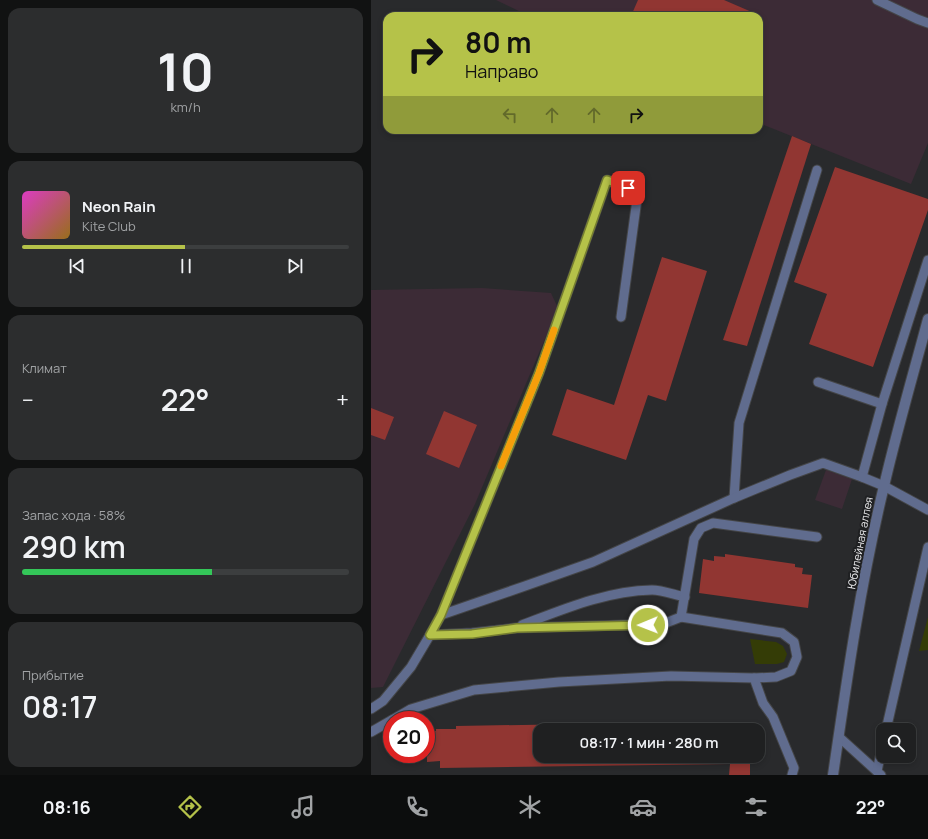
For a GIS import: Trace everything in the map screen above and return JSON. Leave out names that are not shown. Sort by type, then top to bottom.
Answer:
[{"type":"street","name":"Юбилейная аллея","points":[[833,775],[866,570],[884,486],[928,319]]},
{"type":"lane","points":[[877,0],[928,23]]},
{"type":"lane","points":[[734,498],[739,423],[817,170]]},
{"type":"lane","points":[[371,709],[383,701],[411,667],[441,615],[539,373],[607,180],[638,192],[621,317]]},
{"type":"lane","points":[[862,477],[882,404],[928,260]]},
{"type":"lane","points":[[818,382],[882,404]]},
{"type":"lane","points":[[441,615],[593,562],[734,498],[823,463],[884,486],[928,510]]},
{"type":"lane","points":[[681,617],[693,539],[701,528],[713,522],[817,537]]},
{"type":"lane","points":[[888,723],[928,547]]},
{"type":"lane","points":[[517,628],[575,605],[620,593],[653,590],[685,597]]},
{"type":"lane","points":[[408,711],[474,690],[559,682],[671,676],[754,678],[776,677],[791,671],[797,657],[795,642],[782,633],[681,617],[663,624],[517,628],[472,634],[430,635]]},
{"type":"lane","points":[[754,678],[763,703],[773,717],[793,768],[792,775]]},
{"type":"lane","points":[[371,732],[383,725]]},
{"type":"lane","points":[[839,737],[879,773]]},
{"type":"lane","points":[[879,773],[880,763]]},
{"type":"shaded area","points":[[496,0],[928,0],[928,143],[911,184],[763,125],[763,12],[521,12]]},
{"type":"shaded area","points":[[482,288],[551,293],[558,308],[475,504],[383,687],[371,688],[371,290]]},
{"type":"shaded area","points":[[826,470],[852,479],[842,509],[815,500]]},
{"type":"green space","points":[[928,617],[928,650],[919,651]]},
{"type":"green space","points":[[750,639],[776,642],[783,646],[787,654],[784,662],[777,664],[755,664]]},
{"type":"building","points":[[638,0],[724,0],[752,12],[633,12]]},
{"type":"building","points":[[792,136],[811,144],[747,346],[723,340]]},
{"type":"building","points":[[835,167],[928,199],[928,210],[873,367],[809,344],[827,294],[794,282]]},
{"type":"building","points":[[662,257],[707,271],[666,401],[648,395],[626,460],[552,435],[567,389],[614,405]]},
{"type":"building","points":[[371,408],[394,417],[385,440],[371,435]]},
{"type":"building","points":[[444,411],[477,425],[459,468],[426,454]]},
{"type":"building","points":[[725,554],[795,564],[795,567],[803,568],[802,574],[812,575],[808,608],[699,593],[703,559],[714,561],[714,556],[725,557]]},
{"type":"building","points":[[737,722],[737,723],[676,723]]},
{"type":"building","points":[[533,725],[533,763],[750,763],[750,775],[729,775],[730,764],[440,768],[440,761],[435,761],[435,731],[436,729],[456,729],[456,726]]},
{"type":"slow traffic","points":[[501,466],[539,373],[554,330]]},
{"type":"route","points":[[628,188],[607,180],[539,373],[441,615],[430,635],[472,634],[517,628],[648,625]]}]
